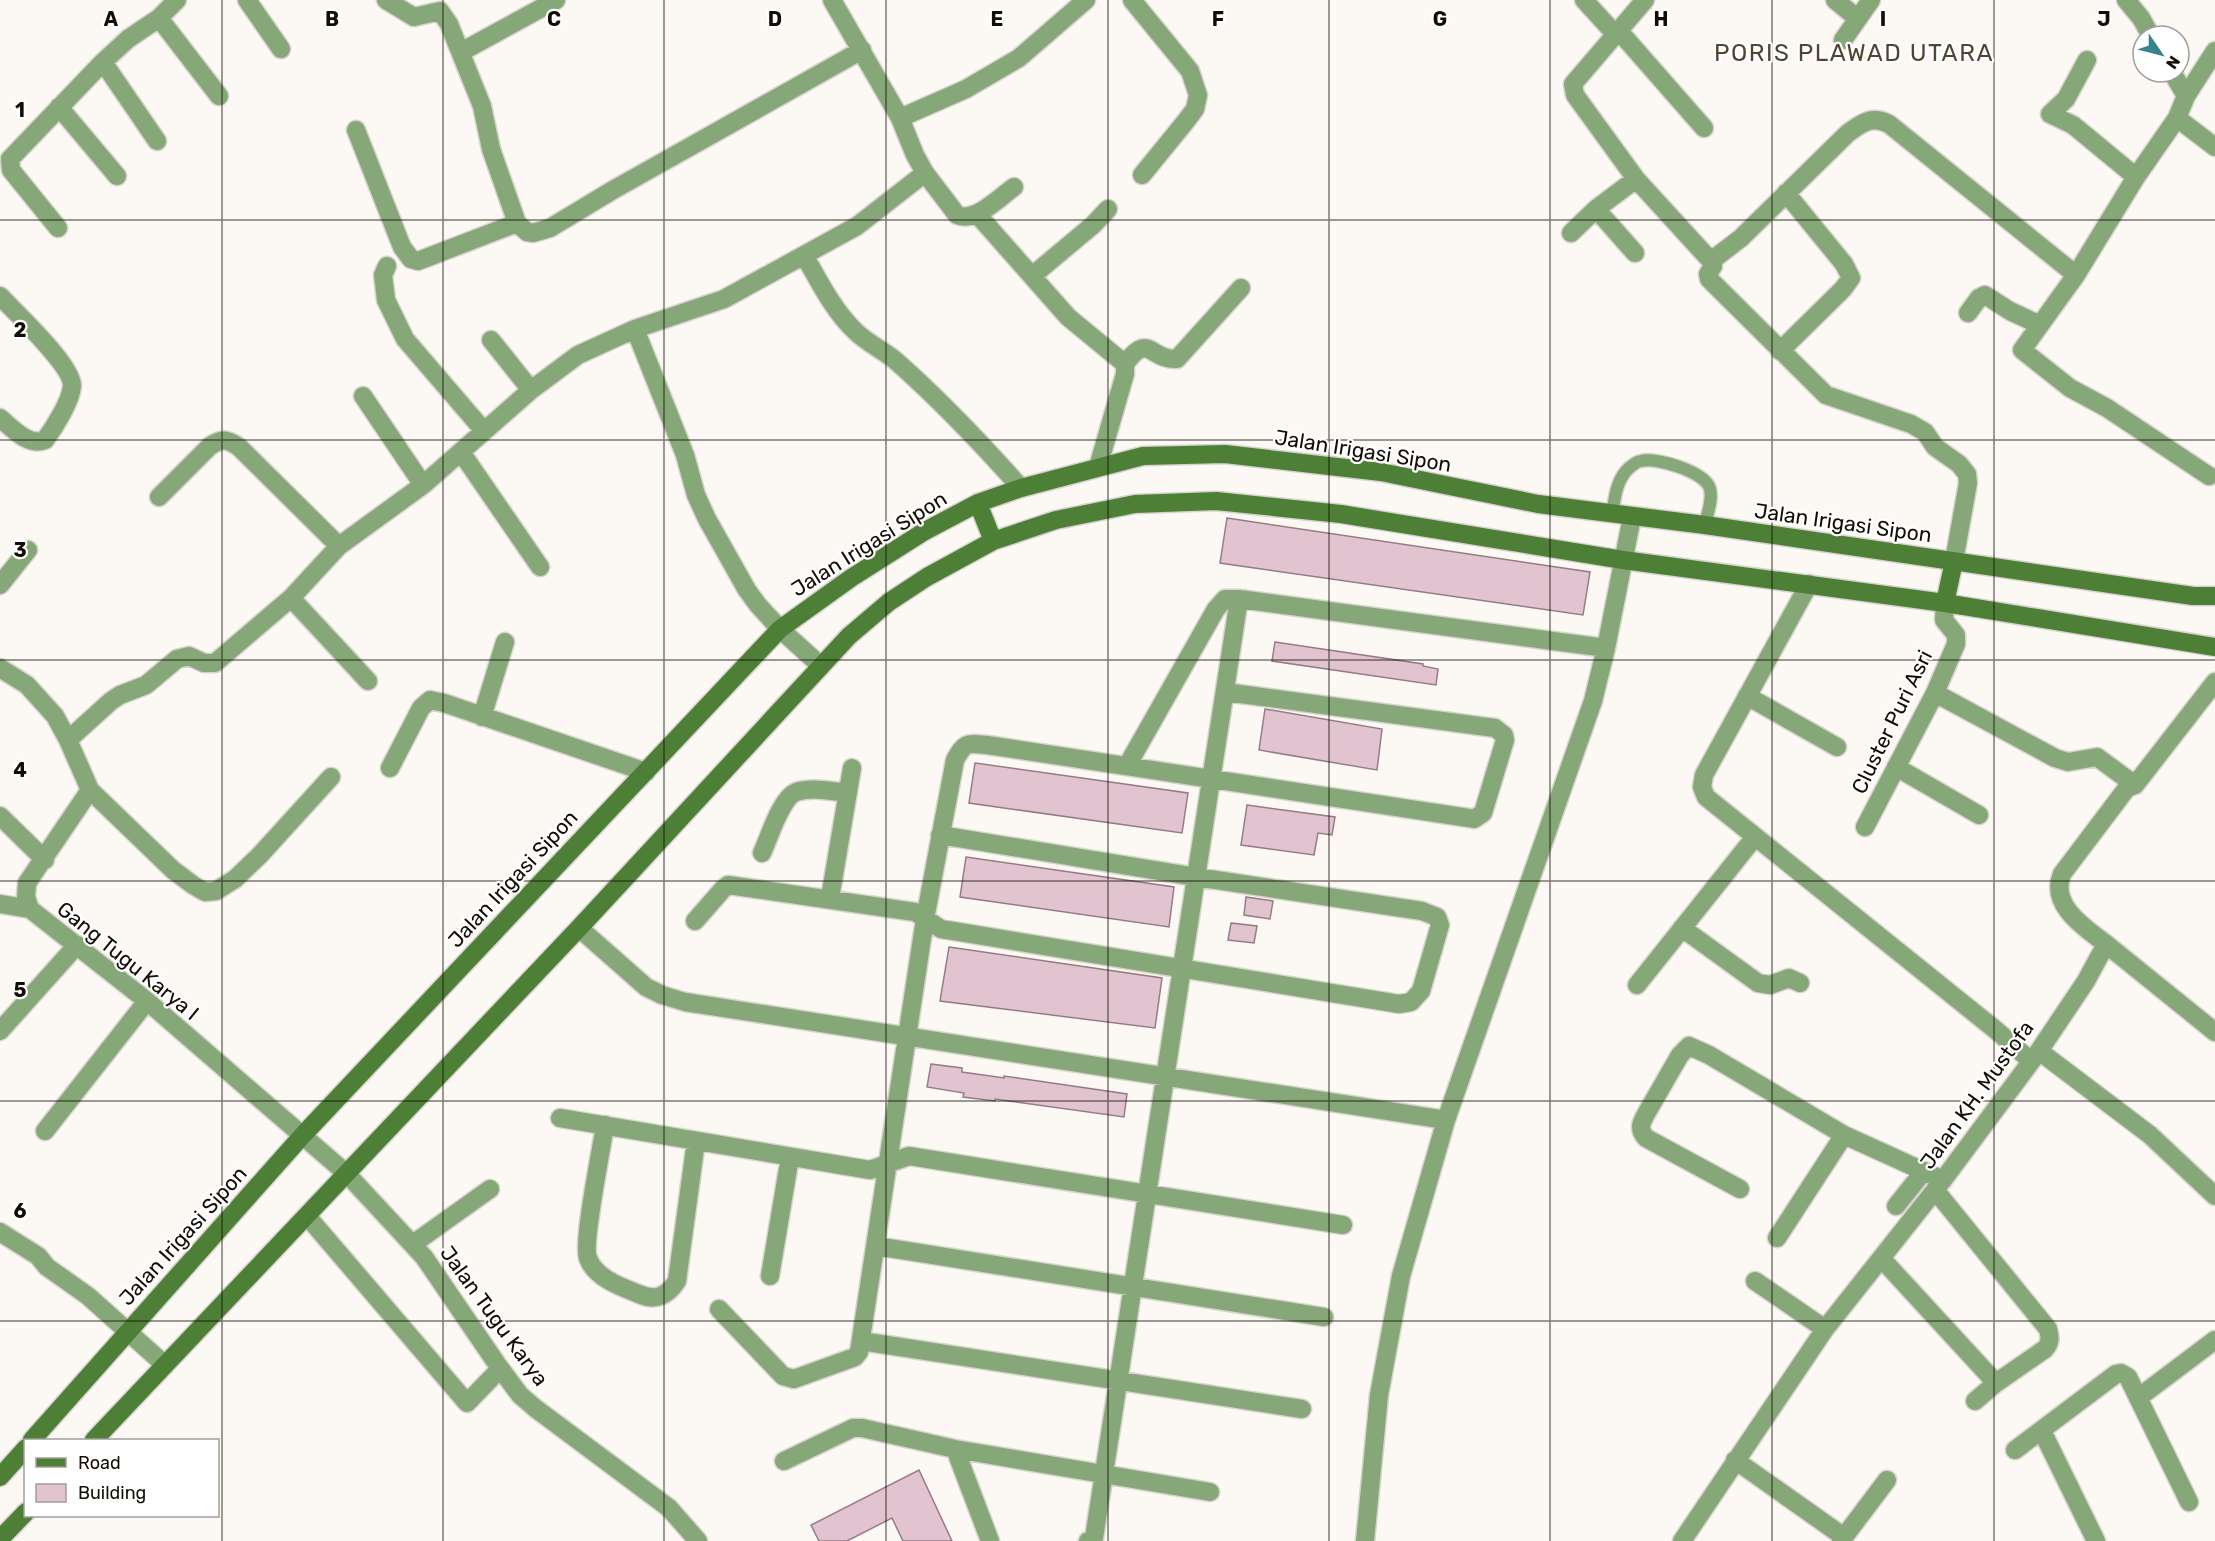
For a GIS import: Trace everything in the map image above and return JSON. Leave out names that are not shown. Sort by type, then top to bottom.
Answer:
[{"type":"street","points":[[58,228],[11,170],[9,163],[12,156],[103,62],[129,39],[159,18],[177,0]]},
{"type":"street","points":[[247,0],[282,49]]},
{"type":"street","points":[[386,0],[414,17],[440,11],[449,24],[482,106],[491,149],[517,223],[527,232],[533,233],[550,228],[623,184],[862,50]]},
{"type":"street","points":[[461,52],[556,0]]},
{"type":"street","points":[[832,0],[900,118],[925,173],[957,215],[963,218],[977,214],[1014,187]]},
{"type":"street","points":[[900,118],[966,89],[1019,58],[1086,0]]},
{"type":"street","points":[[1132,0],[1190,71],[1198,95],[1195,109],[1142,175]]},
{"type":"street","points":[[1584,0],[1704,128]]},
{"type":"street","points":[[1645,0],[1573,84],[1575,95],[1636,179],[1712,261],[1713,266],[1708,274],[1709,279],[1780,351],[1826,395],[1911,424],[1924,432],[1935,447],[1959,464],[1967,474],[1968,483],[1945,603]]},
{"type":"street","points":[[1835,0],[1857,18]]},
{"type":"street","points":[[1843,40],[1871,0]]},
{"type":"street","points":[[2126,0],[2144,24]]},
{"type":"street","points":[[159,18],[219,96]]},
{"type":"street","points":[[2213,475],[2108,408],[2070,388],[2022,350],[2076,275],[2136,177],[2177,118],[2186,96],[2215,51]]},
{"type":"street","points":[[2087,60],[2066,99],[2050,114],[2073,125],[2136,177]]},
{"type":"street","points":[[103,62],[157,141]]},
{"type":"street","points":[[2179,84],[2186,96]]},
{"type":"street","points":[[59,107],[117,176]]},
{"type":"street","points":[[2177,118],[2215,147]]},
{"type":"street","points":[[1712,261],[1741,238],[1860,124],[1870,119],[1881,120],[2076,275]]},
{"type":"street","points":[[356,130],[402,247],[411,260],[418,261],[517,223]]},
{"type":"street","points":[[68,740],[111,701],[146,685],[177,659],[189,656],[204,663],[215,663],[291,598],[339,546],[423,485],[531,390],[578,355],[635,329],[724,299],[857,226],[925,173]]},
{"type":"street","points":[[1571,233],[1596,209],[1636,179]]},
{"type":"street","points":[[1780,351],[1843,289],[1851,278],[1844,264],[1786,193]]},
{"type":"street","points":[[1032,276],[1093,225],[1108,209]]},
{"type":"street","points":[[1596,209],[1635,253]]},
{"type":"street","points":[[977,214],[1068,317],[1125,364]]},
{"type":"street","points":[[804,255],[832,303],[855,331],[909,373],[984,446],[1021,488]]},
{"type":"street","points":[[387,266],[384,275],[386,300],[405,339],[484,431]]},
{"type":"street","points":[[1098,467],[1125,374],[1125,364],[1136,350],[1149,349],[1168,358],[1177,359],[1241,288]]},
{"type":"street","points":[[0,296],[61,362],[70,376],[72,386],[69,399],[45,440],[39,443],[30,441],[0,418]]},
{"type":"street","points":[[1968,314],[1979,298],[1985,296],[2040,325]]},
{"type":"street","points":[[635,329],[685,455],[696,495],[707,519],[747,590],[782,630],[819,664]]},
{"type":"street","points":[[491,340],[531,390]]},
{"type":"street","points":[[363,396],[423,485]]},
{"type":"street","points":[[159,497],[210,446],[219,440],[227,439],[239,447],[339,546]]},
{"type":"street","points":[[461,452],[540,567]]},
{"type":"street","name":"Jalan Irigasi Sipon","points":[[33,1439],[132,1337],[306,1139],[646,772],[782,630],[851,578],[916,537],[979,505],[1021,488],[1143,456],[1225,454],[1381,472],[1538,504],[1612,514],[1631,520],[1705,525],[2193,596],[2215,596]]},
{"type":"street","points":[[95,1439],[160,1361],[307,1216],[343,1172],[579,927],[819,664],[889,602],[992,538],[1056,520],[1135,504],[1216,501],[1341,514],[1945,603],[2215,647]]},
{"type":"street","points":[[979,505],[992,538]]},
{"type":"street","points":[[1365,1541],[1372,1458],[1390,1327],[1401,1276],[1446,1120],[1593,701],[1606,648],[1631,520]]},
{"type":"street","points":[[0,585],[28,550]]},
{"type":"street","points":[[1809,584],[1704,775],[1702,787],[1706,797],[1754,838],[1997,1031],[2150,1135],[2213,1191]]},
{"type":"street","points":[[291,598],[368,681]]},
{"type":"street","points":[[1127,766],[1216,609],[1225,599],[1606,648]]},
{"type":"street","points":[[1088,1541],[1094,1538],[1104,1476],[1239,599]]},
{"type":"street","name":"Cluster Puri Asri","points":[[1865,827],[1935,693],[1956,638],[1944,620],[1945,603]]},
{"type":"street","points":[[482,717],[505,642]]},
{"type":"street","points":[[0,668],[27,685],[55,716],[90,790],[173,870],[205,892],[216,891],[235,879],[331,777]]},
{"type":"street","points":[[2215,682],[2135,785],[2127,788],[2059,881],[2062,903],[2067,910],[2106,945],[2215,1032]]},
{"type":"street","points":[[718,1310],[788,1379],[794,1379],[855,1357],[859,1352],[925,919],[954,760],[962,747],[967,744],[987,745],[1474,819],[1485,809],[1505,740],[1501,731],[1495,728],[1225,692]]},
{"type":"street","points":[[1935,693],[2055,758],[2068,762],[2097,757],[2135,785]]},
{"type":"street","points":[[1747,696],[1837,747]]},
{"type":"street","points":[[390,768],[421,708],[430,700],[646,772]]},
{"type":"street","points":[[1896,767],[1979,815]]},
{"type":"street","points":[[830,898],[852,768]]},
{"type":"street","name":"Gang Tugu Karya I","points":[[90,790],[45,860],[27,883],[26,897],[30,909],[147,1001],[343,1172]]},
{"type":"street","points":[[762,853],[781,810],[791,795],[815,790],[848,793]]},
{"type":"street","points":[[0,816],[45,860]]},
{"type":"street","points":[[695,921],[728,885],[915,912],[941,928],[1406,1004],[1417,997],[1421,991],[1440,925],[1437,917],[1422,911],[940,836]]},
{"type":"street","points":[[1637,985],[1754,838]]},
{"type":"street","points":[[0,904],[30,909]]},
{"type":"street","points":[[579,927],[646,987],[685,1002],[1446,1120]]},
{"type":"street","points":[[1682,928],[1758,983],[1770,985],[1789,978],[1800,983]]},
{"type":"street","points":[[0,1031],[77,945]]},
{"type":"street","name":"Jalan KH. Mustofa","points":[[1682,1541],[1825,1329],[1939,1185],[2035,1056],[2086,981],[2106,945]]},
{"type":"street","points":[[45,1131],[147,1001]]},
{"type":"street","points":[[1740,1189],[1646,1138],[1641,1133],[1641,1123],[1680,1054],[1689,1046],[1709,1054],[1844,1135],[1924,1171],[1939,1185],[2048,1329],[2049,1334],[2050,1341],[2045,1349],[1996,1383],[1975,1401]]},
{"type":"street","points":[[560,1118],[870,1170],[909,1156],[1343,1225]]},
{"type":"street","points":[[605,1125],[587,1257],[596,1270],[606,1278],[642,1296],[658,1297],[670,1292],[678,1281],[696,1141]]},
{"type":"street","points":[[1777,1238],[1844,1135]]},
{"type":"street","points":[[770,1275],[790,1157]]},
{"type":"street","points":[[1896,1206],[1924,1171]]},
{"type":"street","name":"Jalan Tugu Karya","points":[[343,1172],[424,1257],[520,1395],[669,1508],[699,1541]]},
{"type":"street","points":[[413,1244],[490,1189]]},
{"type":"street","points":[[307,1216],[467,1403],[500,1369]]},
{"type":"street","points":[[0,1232],[38,1256],[46,1267],[87,1296],[160,1361]]},
{"type":"street","points":[[876,1246],[1324,1317]]},
{"type":"street","points":[[1881,1258],[1996,1383]]},
{"type":"street","points":[[1755,1281],[1825,1329]]},
{"type":"street","points":[[2138,1398],[2215,1340]]},
{"type":"street","points":[[861,1341],[1302,1409]]},
{"type":"street","points":[[2015,1450],[2116,1374],[2126,1376],[2189,1502]]},
{"type":"street","points":[[784,1461],[853,1428],[862,1428],[955,1449],[1104,1476],[1210,1492]]},
{"type":"street","points":[[2042,1431],[2096,1541]]},
{"type":"street","points":[[955,1449],[990,1541]]},
{"type":"street","points":[[0,1477],[24,1450]]},
{"type":"street","points":[[1735,1460],[1843,1539],[1887,1480]]},
{"type":"street","points":[[0,1539],[24,1514]]},
{"type":"lane","points":[[1612,514],[1617,486],[1622,476],[1640,461],[1650,460],[1670,464],[1700,475],[1707,482],[1711,497],[1705,525]]},
{"type":"building","points":[[1227,518],[1590,572],[1583,615],[1220,563]]},
{"type":"building","points":[[1275,642],[1423,664],[1423,666],[1438,669],[1436,685],[1272,661]]},
{"type":"building","points":[[1265,709],[1382,729],[1377,770],[1259,750]]},
{"type":"building","points":[[975,763],[1188,793],[1182,833],[969,803]]},
{"type":"building","points":[[1247,805],[1335,817],[1332,835],[1318,833],[1314,855],[1241,845]]},
{"type":"building","points":[[966,857],[1174,887],[1169,927],[960,897]]},
{"type":"building","points":[[1246,897],[1273,901],[1270,919],[1244,915]]},
{"type":"building","points":[[1231,923],[1257,926],[1254,943],[1228,940]]},
{"type":"building","points":[[949,947],[1162,978],[1155,1028],[940,1001]]},
{"type":"building","points":[[931,1064],[962,1068],[962,1072],[1127,1094],[1124,1117],[995,1099],[995,1101],[963,1097],[964,1093],[927,1087]]},
{"type":"building","points":[[919,1470],[952,1541],[903,1541],[892,1518],[847,1541],[819,1541],[811,1525]]},
{"type":"district","name":"PORIS PLAWAD UTARA","points":[[1854,53]]}]
